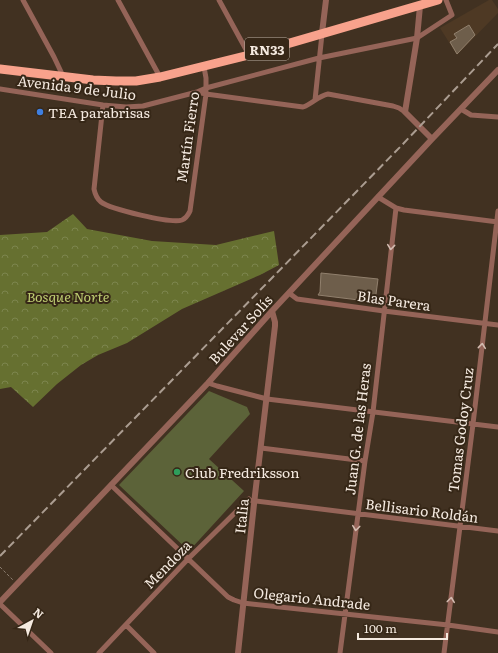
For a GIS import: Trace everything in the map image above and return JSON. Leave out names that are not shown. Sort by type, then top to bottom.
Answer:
[{"type":"highway","name":"RN33","points":[[0,69],[116,82],[136,81],[204,67],[249,55],[420,3],[438,0]]},
{"type":"street","points":[[23,0],[63,76]]},
{"type":"street","points":[[118,0],[160,77]]},
{"type":"street","points":[[219,0],[249,55]]},
{"type":"street","points":[[314,100],[326,0]]},
{"type":"street","points":[[197,92],[206,88],[319,58],[417,38],[452,15],[446,0]]},
{"type":"street","points":[[420,3],[417,38],[405,112],[432,139]]},
{"type":"street","name":"Martín Fierro","points":[[103,105],[94,194],[102,203],[127,211],[160,219],[174,221],[182,220],[186,218],[190,210],[206,94],[204,67]]},
{"type":"street","name":"Bulevar Solís","points":[[0,603],[208,383],[272,311],[498,70]]},
{"type":"street","name":"Avenida 9 de Julio","points":[[0,89],[103,105],[126,107],[139,107],[197,92],[303,107],[328,94],[393,106],[405,112]]},
{"type":"street","points":[[461,109],[471,115],[498,117]]},
{"type":"street","points":[[378,197],[396,208],[404,210],[497,222]]},
{"type":"street","name":"Juan G. de las Heras","points":[[340,653],[365,461],[373,412],[396,208]]},
{"type":"street","name":"Tomas Godoy Cruz","points":[[444,653],[498,211]]},
{"type":"street","name":"Blas Parera","points":[[289,293],[297,299],[498,325]]},
{"type":"street","name":"Italia","points":[[238,653],[253,499],[261,448],[275,326],[272,311]]},
{"type":"street","points":[[208,383],[267,399],[498,427]]},
{"type":"street","points":[[261,448],[365,461]]},
{"type":"street","name":"Olegario Andrade","points":[[111,485],[228,597],[234,600],[243,603],[448,625],[498,632]]},
{"type":"street","name":"Bellisario Roldán","points":[[253,499],[358,514],[498,531]]},
{"type":"street","name":"Mendoza","points":[[100,653],[188,559],[253,499]]},
{"type":"street","points":[[0,603],[51,653]]},
{"type":"street","points":[[126,625],[154,653]]},
{"type":"path","points":[[0,567],[17,584]]},
{"type":"shaded area","points":[[489,0],[492,0],[498,9],[498,13],[457,55],[440,28]]},
{"type":"green space","name":"Bosque Norte","points":[[73,214],[87,229],[152,241],[216,245],[274,231],[279,265],[260,275],[182,309],[127,343],[98,355],[81,365],[57,384],[33,407],[11,387],[0,389],[0,235],[47,232]]},
{"type":"green space","name":"Club Fredriksson","points":[[209,391],[247,407],[250,414],[209,459],[244,491],[189,551],[119,485]]},
{"type":"building","points":[[469,25],[475,35],[457,54],[450,42],[457,38],[454,34]]},
{"type":"building","points":[[321,273],[378,279],[375,302],[318,295],[320,292]]},
{"type":"railway","points":[[0,556],[402,145],[498,44]]},
{"type":"place","name":"TEA parabrisas","points":[[40,112]]},
{"type":"place","name":"Club Fredriksson","points":[[177,472]]}]
